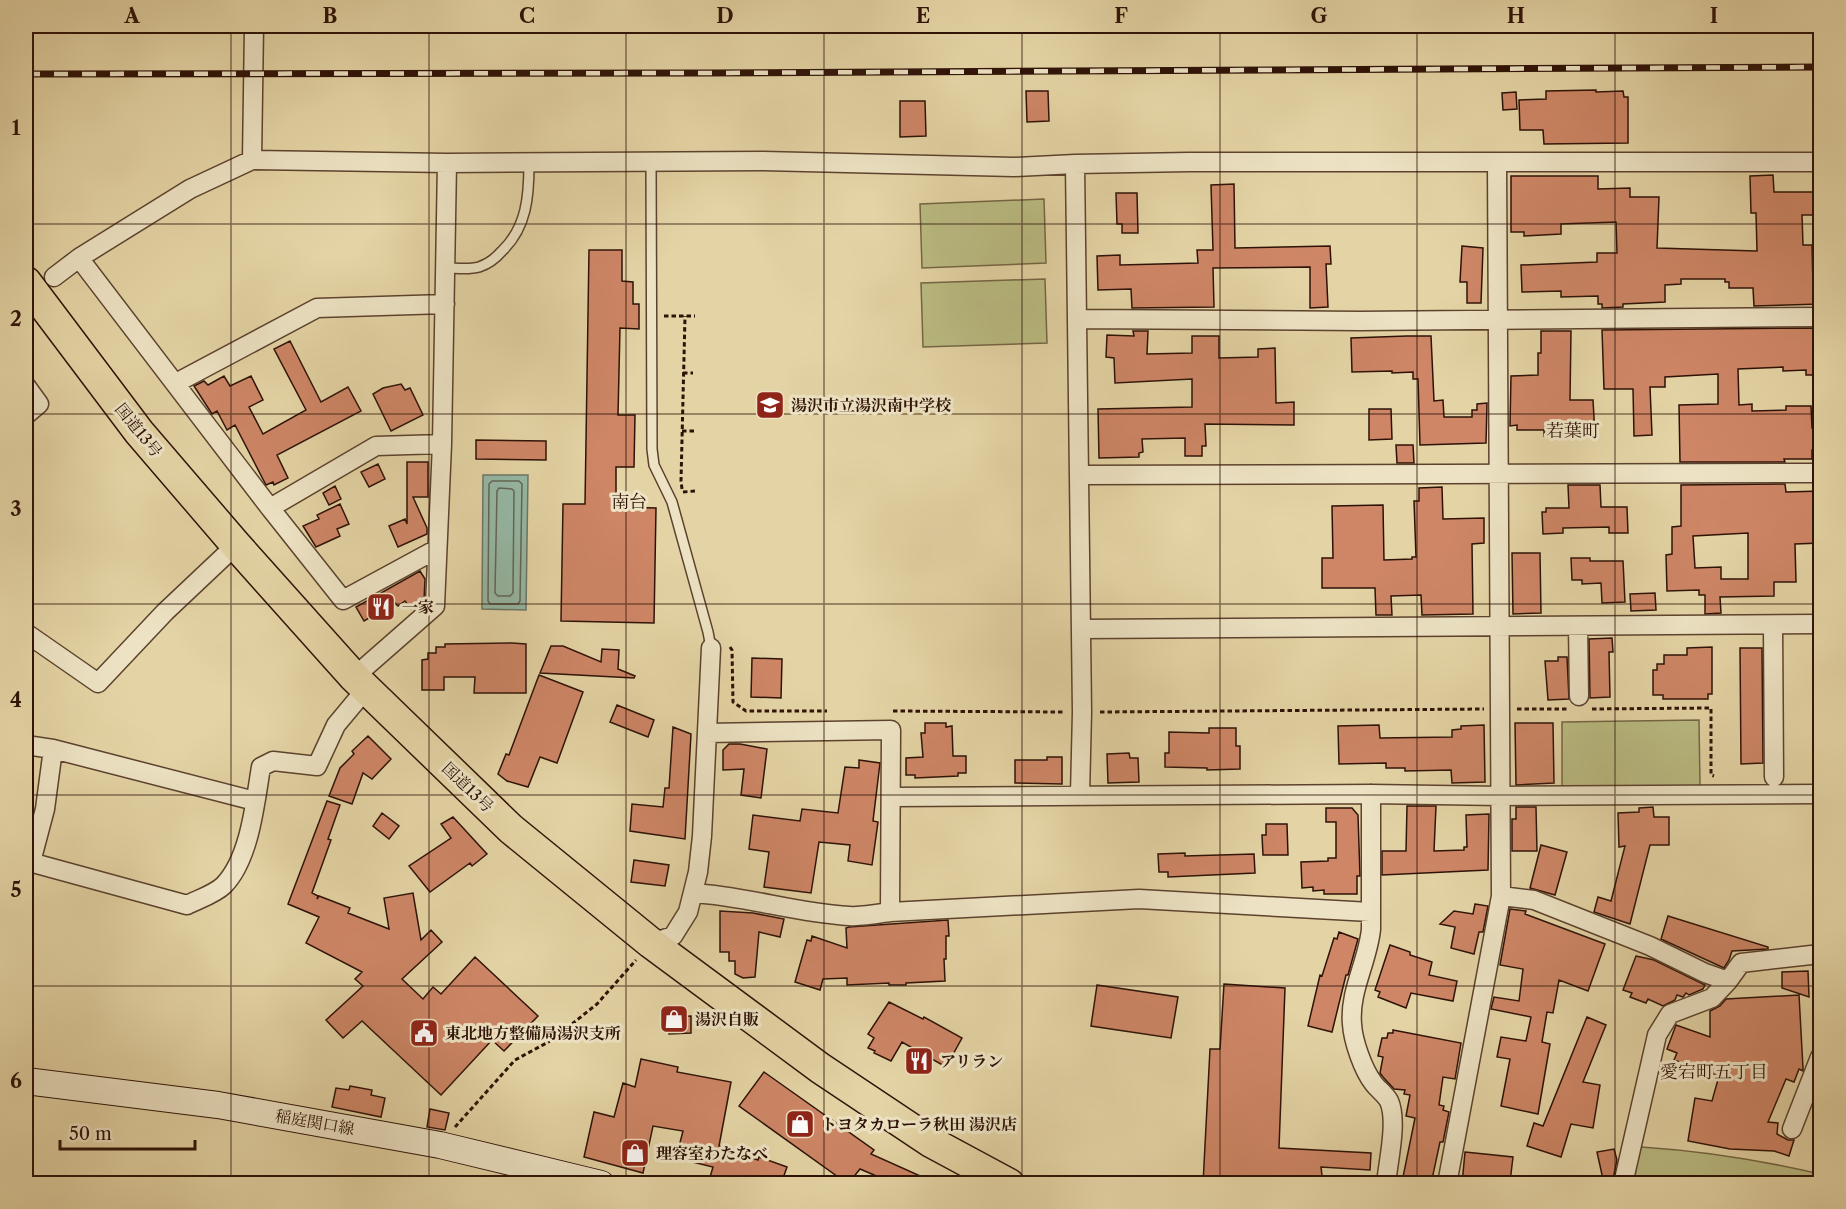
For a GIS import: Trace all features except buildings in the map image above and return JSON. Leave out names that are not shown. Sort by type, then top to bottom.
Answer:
[{"type":"highway","name":"国道13号","points":[[40,279],[139,432],[360,683],[511,829],[651,943],[829,1074],[931,1142],[1009,1184]]},
{"type":"main road","name":"稲庭関口線","points":[[26,1080],[218,1105],[440,1145],[602,1184]]},
{"type":"street","points":[[252,160],[254,26]]},
{"type":"street","points":[[40,279],[79,258],[190,189],[252,160],[447,163],[763,161],[1014,167],[1075,164],[1821,162]]},
{"type":"street","points":[[1447,1184],[1501,896],[1497,162]]},
{"type":"street","points":[[53,749],[45,809],[28,861],[188,905],[223,886],[238,864],[255,801],[261,767],[273,761],[317,766],[336,725],[360,683],[435,606],[446,268],[447,163]]},
{"type":"street","points":[[1075,164],[1082,629],[1080,795]]},
{"type":"street","points":[[79,258],[270,508],[344,600],[437,549]]},
{"type":"street","points":[[176,383],[317,308],[445,304]]},
{"type":"street","points":[[1078,318],[1360,321],[1497,318],[1821,317]]},
{"type":"street","points":[[26,386],[39,404],[26,415]]},
{"type":"street","points":[[270,508],[376,446],[441,444]]},
{"type":"street","points":[[1080,475],[1821,473]]},
{"type":"street","points":[[26,633],[98,683],[165,612],[236,544]]},
{"type":"street","points":[[1082,629],[1821,624]]},
{"type":"street","points":[[1773,625],[1774,777]]},
{"type":"street","points":[[1577,705],[1578,626]]},
{"type":"street","points":[[651,943],[673,936],[688,912],[698,872],[707,733],[719,645]]},
{"type":"street","points":[[707,733],[891,730],[890,912]]},
{"type":"street","points":[[26,745],[53,749],[255,801]]},
{"type":"street","points":[[1371,794],[1369,947],[1357,983],[1352,1025],[1366,1072],[1389,1100],[1392,1110],[1386,1184]]},
{"type":"street","points":[[892,797],[1821,794]]},
{"type":"street","points":[[693,893],[719,894],[812,912],[850,916],[1138,899],[1370,912]]},
{"type":"street","points":[[1501,896],[1534,900],[1650,946],[1705,973],[1728,981]]},
{"type":"street","points":[[1623,1184],[1657,1035],[1670,1014],[1712,998],[1741,963],[1821,954]]},
{"type":"street","points":[[1792,1129],[1821,1056]]},
{"type":"lane","points":[[651,162],[652,449],[654,465],[672,502],[708,632],[719,645]]},
{"type":"lane","points":[[446,268],[477,268],[488,263],[509,244],[527,210],[529,163]]},
{"type":"path","points":[[1230,26],[1230,32],[1821,26]]},
{"type":"path","points":[[651,315],[695,316]]},
{"type":"path","points":[[684,498],[681,481],[685,316]]},
{"type":"path","points":[[683,373],[693,373]]},
{"type":"path","points":[[682,431],[694,431]]},
{"type":"path","points":[[683,492],[695,491]]},
{"type":"path","points":[[719,645],[732,650],[733,702],[746,711],[830,711]]},
{"type":"path","points":[[890,711],[1500,709],[1577,705],[1711,708],[1711,776]]},
{"type":"path","points":[[440,1145],[515,1060],[552,1040],[597,1004],[651,943]]},
{"type":"green space","points":[[1044,199],[1046,263],[922,268],[920,204]]},
{"type":"green space","points":[[1045,279],[1047,343],[923,347],[921,283]]},
{"type":"green space","points":[[1699,720],[1700,786],[1562,788],[1562,722]]},
{"type":"green space","points":[[1641,1147],[1753,1160],[1798,1169],[1820,1174],[1820,1184],[1629,1184],[1636,1156]]},
{"type":"water","points":[[483,475],[528,475],[526,610],[482,609]]},
{"type":"railway","points":[[26,74],[1820,67]]},
{"type":"place","name":"湯沢市立湯沢南中学校","points":[[770,405]]},
{"type":"place","name":"一家","points":[[381,607]]},
{"type":"place","name":"湯沢自販","points":[[674,1019]]},
{"type":"place","name":"東北地方整備局湯沢支所","points":[[424,1033]]},
{"type":"place","name":"アリラン","points":[[919,1061]]},
{"type":"place","name":"トヨタカローラ秋田 湯沢店","points":[[800,1124]]},
{"type":"place","name":"理容室わたなべ","points":[[635,1153]]},
{"type":"district","name":"若葉町","points":[[1573,431]]},
{"type":"district","name":"南台","points":[[629,502]]},
{"type":"district","name":"愛宕町五丁目","points":[[1714,1072]]}]
